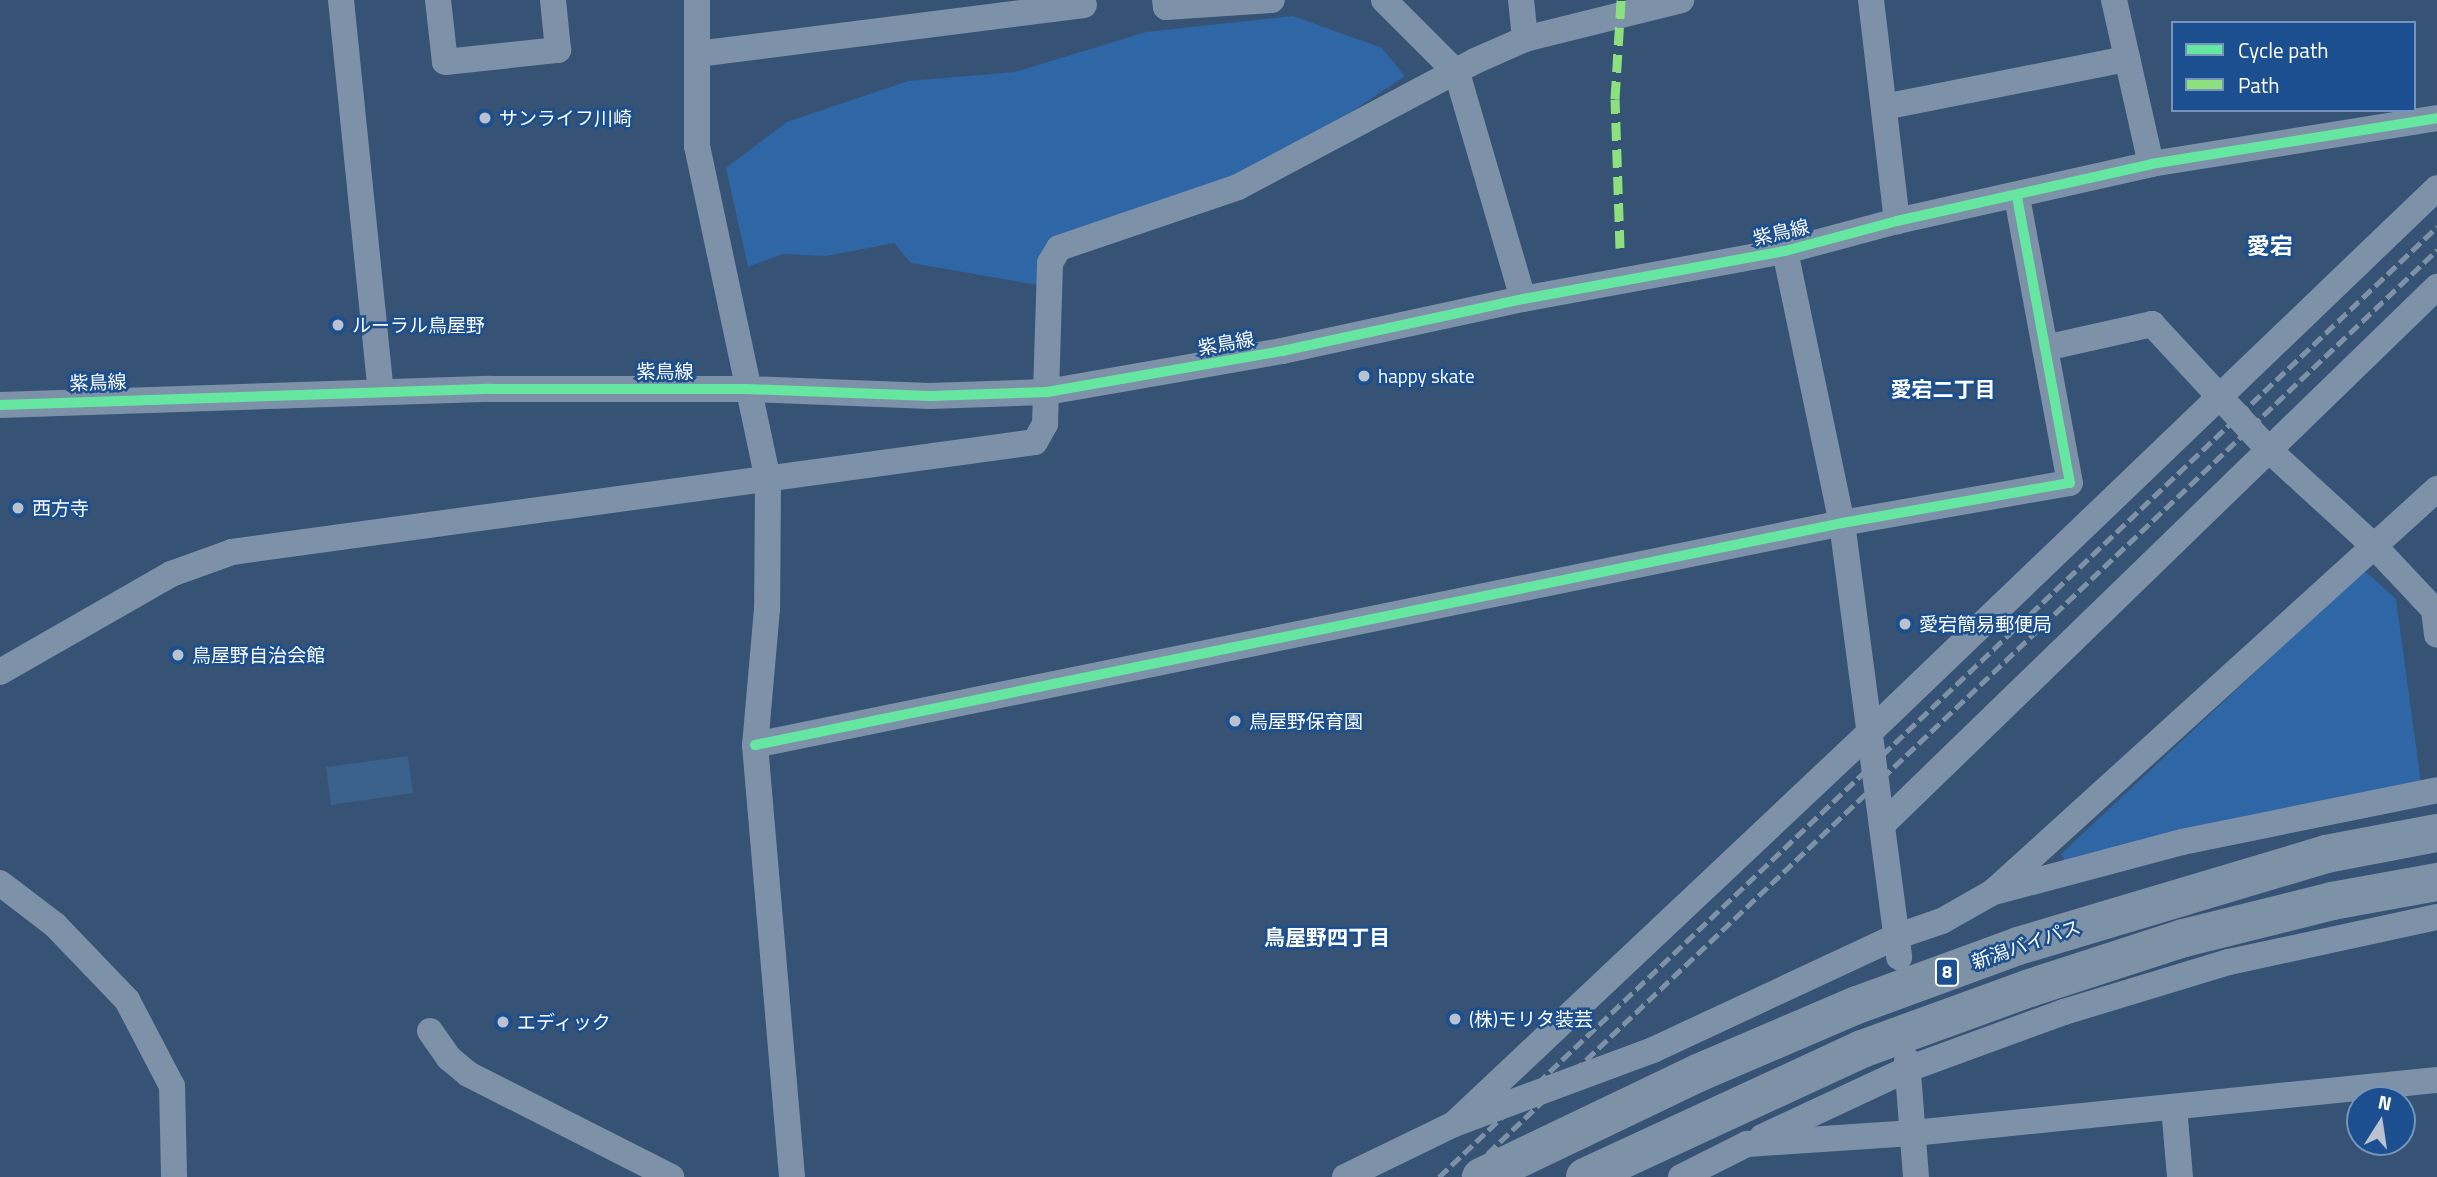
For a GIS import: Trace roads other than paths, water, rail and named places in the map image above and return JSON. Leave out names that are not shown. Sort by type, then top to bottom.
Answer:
[{"type":"highway","name":"新潟バイパス","points":[[1481,1177],[1698,1073],[1857,1005],[2018,946],[2326,854],[2437,833]]},
{"type":"highway","name":"8","points":[[1585,1177],[1862,1049],[2031,988],[2184,938],[2332,901],[2437,882]]},
{"type":"street","points":[[438,0],[445,62],[558,50],[553,0]]},
{"type":"street","points":[[697,0],[697,146],[746,388],[768,480],[768,608],[755,745],[792,1177]]},
{"type":"street","points":[[1165,0],[1166,7],[1272,0]]},
{"type":"street","points":[[1384,0],[1457,73],[1524,299]]},
{"type":"street","points":[[1521,0],[1525,39]]},
{"type":"street","points":[[0,673],[172,574],[232,552],[1035,442],[1045,424],[1050,263],[1059,248],[1238,187],[1525,39],[1681,0]]},
{"type":"street","points":[[1871,0],[1897,221]]},
{"type":"street","points":[[2114,0],[2151,164]]},
{"type":"street","points":[[348,1],[381,391]]},
{"type":"street","points":[[697,54],[1084,5]]},
{"type":"street","points":[[1884,107],[2127,59]]},
{"type":"street","name":"紫鳥線","points":[[0,405],[381,391],[746,388],[930,396],[1047,392],[1282,351],[1524,299],[1784,251],[1897,221],[2151,164],[2437,118]]},
{"type":"street","points":[[1454,1124],[1871,732],[2437,188]]},
{"type":"street","points":[[755,745],[1842,523],[2070,483],[2017,196]]},
{"type":"street","points":[[1784,251],[1842,523],[1898,946]]},
{"type":"street","points":[[1883,824],[2271,452],[2437,287]]},
{"type":"street","points":[[2045,348],[2152,324],[2221,395],[2271,452],[2375,547],[2436,618]]},
{"type":"street","points":[[1345,1177],[1454,1124],[1653,1050],[1898,946],[1993,892],[2437,489]]},
{"type":"street","points":[[1993,892],[2182,842],[2437,790]]},
{"type":"street","points":[[0,883],[55,925],[127,1000],[172,1086],[174,1177]]},
{"type":"street","points":[[1681,1177],[1908,1065],[2218,964],[2437,917]]},
{"type":"street","points":[[430,1031],[449,1058],[468,1074],[671,1177]]},
{"type":"street","points":[[1908,1065],[1916,1177]]},
{"type":"street","points":[[1747,1144],[1913,1133],[2437,1080]]},
{"type":"street","points":[[2174,1107],[2180,1177]]},
{"type":"railway","points":[[1439,1177],[2437,227]]},
{"type":"railway","points":[[1463,1177],[2437,250]]},
{"type":"place","name":"サンライフ川崎","points":[[485,118]]},
{"type":"place","name":"ルーラル鳥屋野","points":[[338,325]]},
{"type":"place","name":"happy skate","points":[[1364,376]]},
{"type":"place","name":"西方寺","points":[[18,508]]},
{"type":"place","name":"愛宕簡易郵便局","points":[[1905,624]]},
{"type":"place","name":"鳥屋野自治会館","points":[[178,655]]},
{"type":"place","name":"鳥屋野保育園","points":[[1235,721]]},
{"type":"place","name":"(株)モリタ装芸","points":[[1455,1019]]},
{"type":"place","name":"エディック","points":[[503,1022]]},
{"type":"district","name":"愛宕","points":[[2270,246]]},
{"type":"district","name":"愛宕二丁目","points":[[1943,389]]},
{"type":"district","name":"鳥屋野四丁目","points":[[1327,937]]}]
